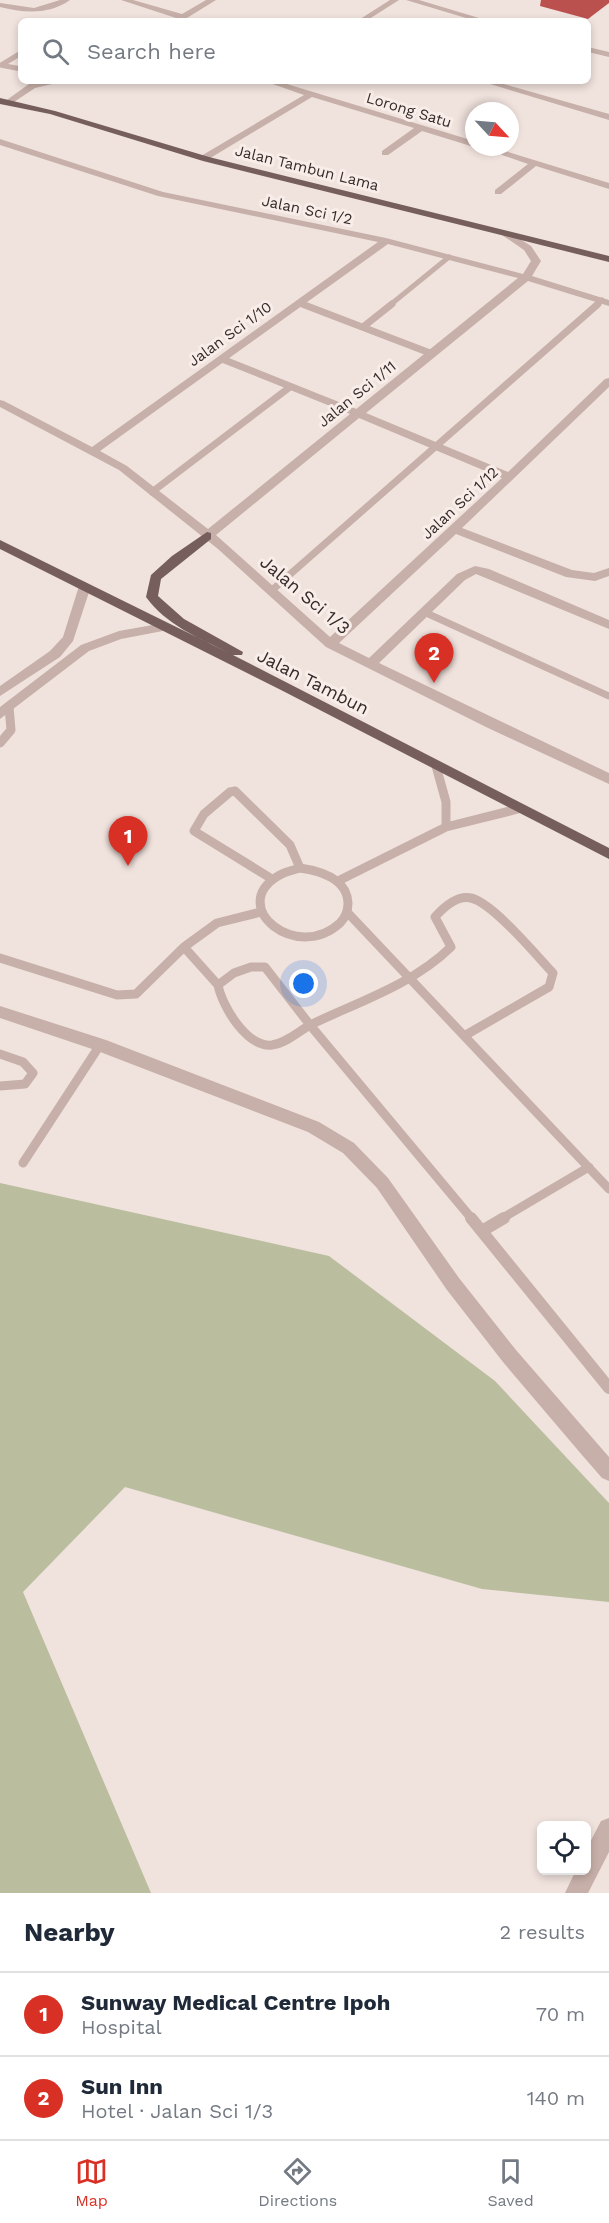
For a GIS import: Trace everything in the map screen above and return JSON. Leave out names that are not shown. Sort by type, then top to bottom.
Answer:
[{"type":"main road","name":"Jalan Tambun Lama","points":[[4,102],[111,128],[204,158],[609,259]]},
{"type":"main road","points":[[207,536],[176,559],[156,578],[152,597],[160,608],[240,654],[286,687]]},
{"type":"main road","name":"Jalan Tambun","points":[[0,544],[286,687],[518,809],[609,854]]},
{"type":"street","points":[[1,6],[25,11],[39,11],[66,0]]},
{"type":"street","points":[[125,0],[176,18]]},
{"type":"street","points":[[181,18],[212,0]]},
{"type":"street","points":[[410,0],[474,18]]},
{"type":"street","points":[[365,18],[390,1]]},
{"type":"street","points":[[591,50],[609,55]]},
{"type":"street","name":"Lorong Satu","points":[[278,84],[465,141]]},
{"type":"street","points":[[494,84],[609,117]]},
{"type":"street","points":[[4,102],[29,85]]},
{"type":"street","points":[[204,158],[312,94]]},
{"type":"street","points":[[385,153],[420,128]]},
{"type":"street","name":"Jalan Sci 1/2","points":[[0,142],[161,194],[386,241],[526,277],[605,302]]},
{"type":"street","points":[[512,156],[609,186]]},
{"type":"street","points":[[498,192],[535,163]]},
{"type":"street","points":[[504,233],[528,248],[536,261],[526,277]]},
{"type":"street","name":"Jalan Sci 1/10","points":[[92,452],[386,241]]},
{"type":"street","name":"Jalan Sci 1/11","points":[[207,536],[526,277]]},
{"type":"street","name":"Jalan Sci 1/12","points":[[330,644],[510,477],[609,381]]},
{"type":"street","name":"Jalan Sci 1/3","points":[[0,403],[123,468],[222,546],[330,644],[492,725],[609,778]]},
{"type":"street","points":[[357,413],[510,477]]},
{"type":"street","points":[[454,529],[570,574],[595,577],[609,572]]},
{"type":"street","points":[[371,664],[461,577],[480,570],[609,625]]},
{"type":"street","points":[[0,692],[55,654],[69,638],[85,586]]},
{"type":"street","points":[[4,710],[85,648],[119,635],[164,627]]},
{"type":"street","points":[[0,1012],[100,1045],[327,1132],[349,1148],[379,1176],[452,1283],[554,1411],[609,1471]]},
{"type":"street","points":[[576,1893],[609,1829]]},
{"type":"lane","points":[[1,65],[18,55]]},
{"type":"lane","points":[[1,65],[18,68]]},
{"type":"lane","points":[[363,327],[450,257]]},
{"type":"lane","points":[[271,591],[435,446],[605,302]]},
{"type":"lane","points":[[300,303],[430,353]]},
{"type":"lane","points":[[222,359],[357,413]]},
{"type":"lane","points":[[152,492],[290,387]]},
{"type":"lane","points":[[424,612],[609,696]]},
{"type":"lane","points":[[0,743],[11,730],[4,710]]},
{"type":"lane","points":[[436,766],[446,802],[446,827]]},
{"type":"lane","points":[[272,879],[194,831],[195,823],[226,792],[235,791],[290,845],[300,868]]},
{"type":"lane","points":[[338,880],[446,827],[518,809]]},
{"type":"lane","points":[[300,868],[321,871],[338,880],[348,895],[347,912],[337,926],[308,937],[297,937],[277,930],[269,924],[261,912],[261,893],[272,879],[300,868]]},
{"type":"lane","points":[[184,947],[218,985],[218,994],[242,1030],[257,1043],[270,1046],[408,978],[443,956],[450,947],[435,917],[443,908],[464,898],[472,898],[489,908],[553,973],[549,987],[464,1036]]},
{"type":"lane","points":[[0,958],[124,996],[136,993],[184,947],[222,920],[261,912]]},
{"type":"lane","points":[[347,912],[609,1189]]},
{"type":"lane","points":[[218,985],[229,975],[250,965],[265,967],[310,1025],[609,1388]]},
{"type":"lane","points":[[23,1163],[100,1045]]},
{"type":"lane","points":[[0,1054],[25,1063],[33,1073],[25,1084],[0,1086]]},
{"type":"lane","points":[[482,1231],[589,1167]]},
{"type":"green space","points":[[0,1183],[329,1256],[495,1381],[609,1503],[609,1602],[482,1589],[125,1487],[23,1592],[151,1893],[0,1893]]},
{"type":"building","points":[[541,0],[609,0],[609,3],[589,18],[540,6]]},
{"type":"place","name":"Sun Inn","points":[[434,683]]},
{"type":"place","name":"Sunway Medical Centre Ipoh","points":[[128,866]]}]
